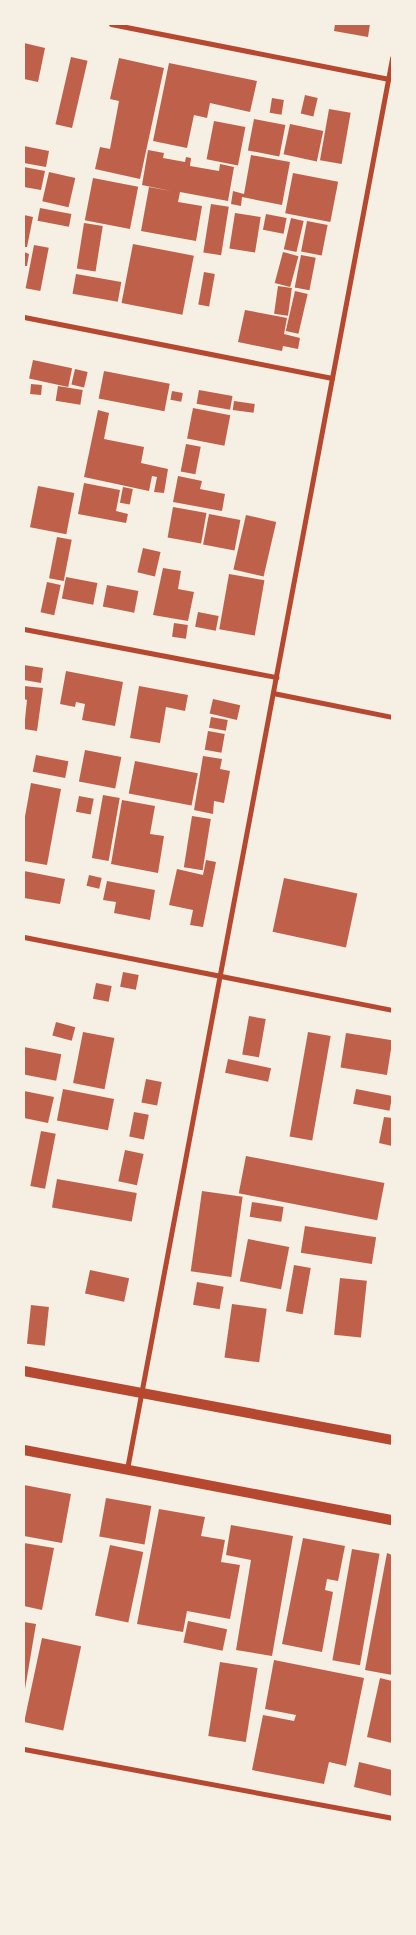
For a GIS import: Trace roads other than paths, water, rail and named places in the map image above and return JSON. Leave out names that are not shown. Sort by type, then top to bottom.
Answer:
[{"type":"main road","points":[[24,1371],[392,1440]]},
{"type":"main road","points":[[24,1450],[392,1520]]},
{"type":"street","points":[[111,24],[388,79]]},
{"type":"street","points":[[127,1469],[392,58]]},
{"type":"street","points":[[24,317],[332,378]]},
{"type":"street","points":[[24,629],[276,677]]},
{"type":"street","points":[[273,693],[392,717]]},
{"type":"street","points":[[24,937],[392,1010]]},
{"type":"street","points":[[24,1748],[392,1818]]}]
